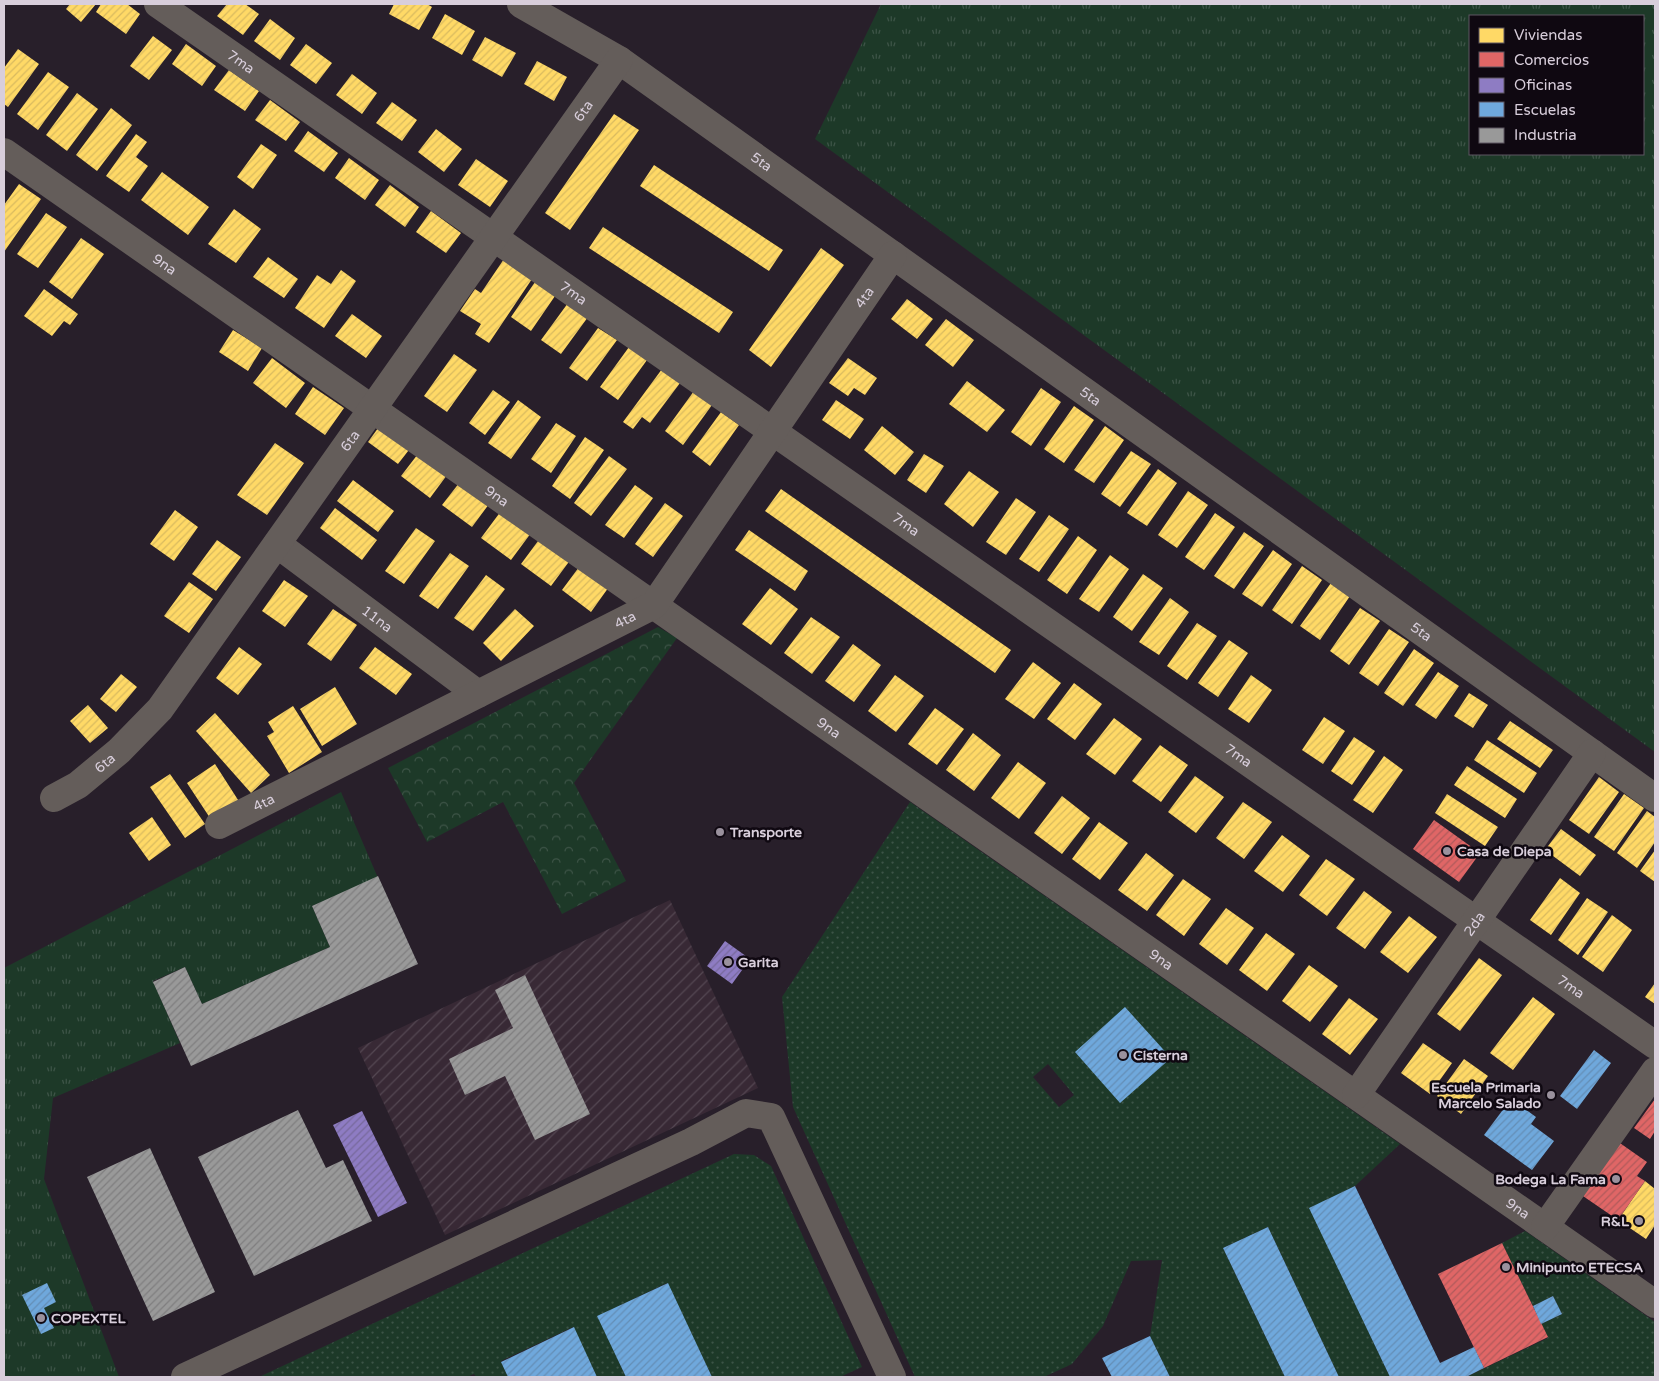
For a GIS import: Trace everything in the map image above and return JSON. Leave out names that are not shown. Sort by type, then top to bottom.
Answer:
[{"type":"street","name":"7ma","points":[[158,4],[1655,1045]]},
{"type":"street","name":"5ta","points":[[521,4],[619,60],[1655,798]]},
{"type":"street","name":"6ta","points":[[54,798],[78,786],[119,751],[160,709],[619,60]]},
{"type":"street","name":"9na","points":[[4,152],[1655,1304]]},
{"type":"street","name":"4ta","points":[[219,825],[654,605],[892,255]]},
{"type":"street","name":"11na","points":[[277,544],[478,694]]},
{"type":"street","name":"2da","points":[[1356,1095],[1592,753]]},
{"type":"street","points":[[1546,1227],[1655,1071]]},
{"type":"street","points":[[185,1377],[691,1142],[746,1113],[771,1117],[892,1377]]},
{"type":"shaded area","points":[[670,900],[758,1088],[445,1235],[358,1048]]},
{"type":"green space","points":[[881,4],[1655,4],[1655,752],[815,139]]},
{"type":"green space","points":[[658,627],[677,638],[574,783],[626,881],[562,914],[503,802],[427,842],[388,768]]},
{"type":"green space","points":[[341,792],[378,878],[312,906],[330,947],[202,1004],[185,967],[153,981],[180,1043],[53,1098],[44,1179],[119,1377],[4,1377],[4,968]]},
{"type":"green space","points":[[910,802],[1400,1144],[1355,1186],[1310,1208],[1390,1377],[1339,1377],[1268,1227],[1223,1248],[1285,1377],[1170,1377],[1150,1336],[1162,1260],[1131,1261],[1103,1326],[1072,1364],[1044,1377],[915,1377],[793,1107],[782,997]],"holes":[[[1048,1064],[1074,1095],[1059,1107],[1033,1077]]]},
{"type":"green space","points":[[734,1154],[754,1155],[771,1166],[862,1367],[840,1377],[712,1377],[667,1283],[598,1316],[626,1377],[597,1377],[573,1327],[501,1361],[508,1377],[476,1377],[474,1374],[467,1377],[259,1377]]},
{"type":"green space","points":[[1525,1231],[1655,1322],[1655,1377],[1466,1377],[1548,1338],[1541,1324],[1562,1314],[1553,1296],[1533,1306],[1502,1243]]},
{"type":"building: Viviendas","points":[[70,4],[96,4],[81,22],[66,9]]},
{"type":"building: Viviendas","points":[[101,4],[127,4],[140,14],[126,34],[96,12]]},
{"type":"building: Viviendas","points":[[227,4],[245,4],[259,14],[243,35],[217,16]]},
{"type":"building: Viviendas","points":[[394,4],[427,4],[432,7],[419,30],[389,14]]},
{"type":"building: Viviendas","points":[[445,14],[475,31],[462,55],[432,38]]},
{"type":"building: Viviendas","points":[[270,19],[295,38],[280,60],[254,41]]},
{"type":"building: Viviendas","points":[[153,36],[172,50],[149,80],[130,66]]},
{"type":"building: Viviendas","points":[[485,37],[516,53],[502,77],[472,60]]},
{"type":"building: Viviendas","points":[[186,44],[216,66],[202,86],[172,64]]},
{"type":"building: Viviendas","points":[[306,44],[332,63],[316,84],[290,65]]},
{"type":"building: Viviendas","points":[[18,49],[39,64],[8,107],[4,104],[4,68]]},
{"type":"building: Viviendas","points":[[537,61],[567,77],[554,101],[524,84]]},
{"type":"building: Viviendas","points":[[229,70],[259,91],[245,111],[214,90]]},
{"type":"building: Viviendas","points":[[48,72],[69,87],[38,130],[17,114]]},
{"type":"building: Viviendas","points":[[352,74],[377,93],[362,114],[336,95]]},
{"type":"building: Viviendas","points":[[77,93],[98,109],[67,151],[46,135]]},
{"type":"building: Viviendas","points":[[270,100],[300,122],[286,141],[255,120]]},
{"type":"building: Viviendas","points":[[392,102],[417,120],[402,141],[376,123]]},
{"type":"building: Viviendas","points":[[111,108],[132,125],[97,171],[76,155]]},
{"type":"building: Viviendas","points":[[614,114],[639,130],[570,230],[545,213]]},
{"type":"building: Viviendas","points":[[436,129],[462,149],[444,172],[418,152]]},
{"type":"building: Viviendas","points":[[308,131],[338,153],[324,172],[294,151]]},
{"type":"building: Viviendas","points":[[136,134],[147,142],[136,157],[148,166],[129,192],[106,176]]},
{"type":"building: Viviendas","points":[[261,144],[277,155],[253,189],[237,177]]},
{"type":"building: Viviendas","points":[[349,158],[379,180],[365,200],[335,178]]},
{"type":"building: Viviendas","points":[[476,159],[508,181],[490,207],[458,185]]},
{"type":"building: Viviendas","points":[[654,165],[783,250],[769,271],[640,186]]},
{"type":"building: Viviendas","points":[[162,172],[209,207],[188,235],[141,200]]},
{"type":"building: Viviendas","points":[[19,184],[41,199],[4,252],[4,205]]},
{"type":"building: Viviendas","points":[[390,185],[419,207],[405,227],[375,205]]},
{"type":"building: Viviendas","points":[[234,209],[261,229],[236,263],[208,244]]},
{"type":"building: Viviendas","points":[[431,211],[461,233],[446,253],[416,232]]},
{"type":"building: Viviendas","points":[[46,213],[67,227],[38,268],[17,254]]},
{"type":"building: Viviendas","points":[[603,227],[733,312],[719,333],[589,248]]},
{"type":"building: Viviendas","points":[[81,238],[104,254],[72,299],[49,282]]},
{"type":"building: Viviendas","points":[[821,248],[844,265],[771,367],[749,350]]},
{"type":"building: Viviendas","points":[[506,256],[534,276],[489,343],[475,334],[481,324],[460,311],[475,289],[481,293]]},
{"type":"building: Viviendas","points":[[268,257],[298,279],[284,298],[253,277]]},
{"type":"building: Viviendas","points":[[341,270],[356,281],[324,328],[295,308],[317,275],[331,284]]},
{"type":"building: Viviendas","points":[[535,282],[555,296],[531,331],[511,317]]},
{"type":"building: Viviendas","points":[[44,289],[78,314],[70,325],[64,321],[52,336],[24,316]]},
{"type":"building: Viviendas","points":[[907,299],[933,319],[917,339],[891,319]]},
{"type":"building: Viviendas","points":[[568,303],[588,317],[561,354],[541,340]]},
{"type":"building: Viviendas","points":[[352,314],[382,336],[366,358],[335,336]]},
{"type":"building: Viviendas","points":[[946,319],[974,340],[953,367],[925,345]]},
{"type":"building: Viviendas","points":[[598,328],[617,340],[587,381],[569,368]]},
{"type":"building: Viviendas","points":[[233,330],[262,348],[248,371],[219,352]]},
{"type":"building: Viviendas","points":[[629,347],[647,360],[618,400],[600,387]]},
{"type":"building: Viviendas","points":[[454,354],[477,370],[447,412],[424,396]]},
{"type":"building: Viviendas","points":[[272,358],[305,383],[286,408],[253,383]]},
{"type":"building: Viviendas","points":[[848,358],[877,378],[865,395],[854,388],[848,396],[829,383]]},
{"type":"building: Viviendas","points":[[662,369],[680,383],[650,423],[642,417],[633,429],[623,422]]},
{"type":"building: Viviendas","points":[[967,381],[1005,410],[987,432],[949,404]]},
{"type":"building: Viviendas","points":[[313,387],[344,408],[325,435],[295,414]]},
{"type":"building: Viviendas","points":[[1041,388],[1061,402],[1031,446],[1011,432]]},
{"type":"building: Viviendas","points":[[493,390],[510,402],[485,435],[469,423]]},
{"type":"building: Viviendas","points":[[694,391],[712,405],[683,445],[665,431]]},
{"type":"building: Viviendas","points":[[518,400],[541,417],[511,459],[488,443]]},
{"type":"building: Viviendas","points":[[836,400],[864,419],[850,439],[822,420]]},
{"type":"building: Viviendas","points":[[1074,406],[1094,420],[1064,463],[1044,449]]},
{"type":"building: Viviendas","points":[[721,412],[739,425],[710,466],[692,452]]},
{"type":"building: Viviendas","points":[[556,423],[576,436],[551,473],[531,459]]},
{"type":"building: Viviendas","points":[[381,424],[412,446],[398,464],[368,442]]},
{"type":"building: Viviendas","points":[[882,426],[914,452],[895,475],[864,450]]},
{"type":"building: Viviendas","points":[[1105,426],[1124,440],[1094,483],[1074,470]]},
{"type":"building: Viviendas","points":[[585,437],[604,450],[570,499],[552,486]]},
{"type":"building: Viviendas","points":[[275,443],[304,463],[267,515],[237,495]]},
{"type":"building: Viviendas","points":[[421,450],[450,471],[430,498],[401,476]]},
{"type":"building: Viviendas","points":[[1131,451],[1151,464],[1120,507],[1101,494]]},
{"type":"building: Viviendas","points":[[924,454],[944,466],[926,493],[907,480]]},
{"type":"building: Viviendas","points":[[609,456],[627,469],[591,516],[574,503]]},
{"type":"building: Viviendas","points":[[1158,469],[1177,483],[1147,526],[1127,513]]},
{"type":"building: Viviendas","points":[[969,471],[999,492],[973,527],[944,504]]},
{"type":"building: Viviendas","points":[[463,478],[492,500],[472,527],[442,505]]},
{"type":"building: Viviendas","points":[[353,480],[394,511],[378,532],[337,501]]},
{"type":"building: Viviendas","points":[[635,485],[653,498],[624,538],[605,525]]},
{"type":"building: Viviendas","points":[[781,489],[1011,650],[995,673],[765,511]]},
{"type":"building: Viviendas","points":[[1188,491],[1208,505],[1177,548],[1158,535]]},
{"type":"building: Viviendas","points":[[1016,498],[1036,512],[1006,555],[986,542]]},
{"type":"building: Viviendas","points":[[665,503],[683,516],[653,557],[635,544]]},
{"type":"building: Viviendas","points":[[335,508],[377,540],[362,560],[320,528]]},
{"type":"building: Viviendas","points":[[175,510],[198,527],[174,561],[150,544]]},
{"type":"building: Viviendas","points":[[501,511],[531,533],[511,560],[481,538]]},
{"type":"building: Viviendas","points":[[1215,513],[1235,527],[1204,570],[1185,557]]},
{"type":"building: Viviendas","points":[[1049,515],[1069,529],[1039,572],[1019,559]]},
{"type":"building: Viviendas","points":[[416,528],[435,541],[404,584],[385,571]]},
{"type":"building: Viviendas","points":[[749,530],[808,571],[795,591],[735,550]]},
{"type":"building: Viviendas","points":[[1244,532],[1264,546],[1234,589],[1214,576]]},
{"type":"building: Viviendas","points":[[1078,536],[1097,550],[1067,594],[1047,580]]},
{"type":"building: Viviendas","points":[[541,537],[571,559],[551,586],[521,564]]},
{"type":"building: Viviendas","points":[[217,540],[241,557],[216,591],[192,574]]},
{"type":"building: Viviendas","points":[[1273,550],[1292,564],[1262,607],[1242,594]]},
{"type":"building: Viviendas","points":[[450,553],[469,566],[438,609],[419,596]]},
{"type":"building: Viviendas","points":[[1110,555],[1129,569],[1099,612],[1079,599]]},
{"type":"building: Viviendas","points":[[582,563],[611,584],[591,612],[562,590]]},
{"type":"building: Viviendas","points":[[1302,566],[1322,580],[1292,624],[1272,610]]},
{"type":"building: Viviendas","points":[[1143,574],[1163,588],[1132,631],[1113,617]]},
{"type":"building: Viviendas","points":[[486,575],[505,589],[473,631],[454,618]]},
{"type":"building: Viviendas","points":[[284,580],[308,596],[285,627],[262,611]]},
{"type":"building: Viviendas","points":[[189,582],[213,599],[189,633],[164,616]]},
{"type":"building: Viviendas","points":[[1331,583],[1350,596],[1320,640],[1300,626]]},
{"type":"building: Viviendas","points":[[770,588],[798,609],[771,645],[742,624]]},
{"type":"building: Viviendas","points":[[1170,598],[1189,612],[1159,655],[1139,642]]},
{"type":"building: Viviendas","points":[[1360,608],[1380,621],[1349,665],[1330,651]]},
{"type":"building: Viviendas","points":[[333,609],[357,625],[331,661],[307,644]]},
{"type":"building: Viviendas","points":[[515,609],[534,626],[501,661],[483,643]]},
{"type":"building: Viviendas","points":[[811,617],[840,637],[812,674],[784,653]]},
{"type":"building: Viviendas","points":[[1197,623],[1217,636],[1187,680],[1167,666]]},
{"type":"building: Viviendas","points":[[1389,629],[1409,642],[1378,686],[1359,673]]},
{"type":"building: Viviendas","points":[[1229,640],[1248,653],[1218,697],[1198,683]]},
{"type":"building: Viviendas","points":[[853,644],[881,665],[854,702],[825,681]]},
{"type":"building: Viviendas","points":[[239,647],[262,664],[238,695],[216,678]]},
{"type":"building: Viviendas","points":[[375,647],[412,674],[396,695],[359,668]]},
{"type":"building: Viviendas","points":[[1414,649],[1434,663],[1403,706],[1384,693]]},
{"type":"building: Viviendas","points":[[1033,662],[1061,683],[1034,719],[1005,699]]},
{"type":"building: Viviendas","points":[[1438,672],[1459,686],[1436,719],[1415,705]]},
{"type":"building: Viviendas","points":[[121,674],[137,687],[116,712],[100,699]]},
{"type":"building: Viviendas","points":[[895,675],[924,696],[896,732],[868,711]]},
{"type":"building: Viviendas","points":[[1251,675],[1272,690],[1249,723],[1228,709]]},
{"type":"building: Viviendas","points":[[1074,683],[1102,704],[1075,740],[1047,719]]},
{"type":"building: Viviendas","points":[[335,687],[357,724],[322,746],[300,709]]},
{"type":"building: Viviendas","points":[[1469,693],[1488,705],[1473,728],[1454,716]]},
{"type":"building: Viviendas","points":[[88,705],[108,728],[90,743],[70,721]]},
{"type":"building: Viviendas","points":[[293,706],[322,752],[289,773],[267,736],[274,732],[268,722]]},
{"type":"building: Viviendas","points":[[935,708],[964,729],[937,765],[908,744]]},
{"type":"building: Viviendas","points":[[215,713],[270,775],[251,793],[196,731]]},
{"type":"building: Viviendas","points":[[1324,717],[1345,731],[1323,764],[1302,750]]},
{"type":"building: Viviendas","points":[[1114,718],[1142,739],[1115,775],[1086,754]]},
{"type":"building: Viviendas","points":[[1510,721],[1553,750],[1540,768],[1497,739]]},
{"type":"building: Viviendas","points":[[973,733],[1001,755],[974,791],[946,770]]},
{"type":"building: Viviendas","points":[[1354,737],[1375,751],[1352,785],[1331,771]]},
{"type":"building: Viviendas","points":[[1487,740],[1537,773],[1524,793],[1474,760]]},
{"type":"building: Viviendas","points":[[1160,745],[1188,765],[1161,802],[1132,781]]},
{"type":"building: Viviendas","points":[[1384,756],[1403,770],[1373,813],[1353,800]]},
{"type":"building: Viviendas","points":[[1018,762],[1046,783],[1019,819],[991,798]]},
{"type":"building: Viviendas","points":[[215,764],[240,803],[212,821],[187,783]]},
{"type":"building: Viviendas","points":[[1467,766],[1517,799],[1505,818],[1454,785]]},
{"type":"building: Viviendas","points":[[170,774],[205,824],[185,838],[150,787]]},
{"type":"building: Viviendas","points":[[1195,776],[1224,797],[1196,833],[1168,812]]},
{"type":"building: Viviendas","points":[[1599,777],[1619,792],[1589,834],[1569,820]]},
{"type":"building: Viviendas","points":[[1447,794],[1498,827],[1485,846],[1435,813]]},
{"type":"building: Viviendas","points":[[1624,794],[1644,808],[1614,851],[1594,837]]},
{"type":"building: Viviendas","points":[[1062,796],[1090,818],[1062,854],[1034,833]]},
{"type":"building: Viviendas","points":[[1243,802],[1272,822],[1244,859],[1216,838]]},
{"type":"building: Viviendas","points":[[1647,811],[1655,817],[1655,842],[1637,868],[1617,853]]},
{"type":"building: Viviendas","points":[[152,817],[171,845],[149,861],[129,833]]},
{"type":"building: Viviendas","points":[[1099,822],[1128,843],[1100,880],[1072,859]]},
{"type":"building: Viviendas","points":[[1561,829],[1596,855],[1580,876],[1545,850]]},
{"type":"building: Viviendas","points":[[1282,835],[1310,856],[1283,892],[1254,871]]},
{"type":"building: Viviendas","points":[[1655,850],[1655,882],[1640,871]]},
{"type":"building: Viviendas","points":[[1146,853],[1174,875],[1147,911],[1118,890]]},
{"type":"building: Viviendas","points":[[1326,859],[1355,879],[1327,916],[1299,895]]},
{"type":"building: Viviendas","points":[[1560,878],[1580,893],[1551,935],[1530,920]]},
{"type":"building: Viviendas","points":[[1183,879],[1211,899],[1184,936],[1156,915]]},
{"type":"building: Viviendas","points":[[1364,891],[1392,912],[1365,949],[1336,928]]},
{"type":"building: Viviendas","points":[[1587,898],[1608,912],[1578,955],[1558,940]]},
{"type":"building: Viviendas","points":[[1226,908],[1254,928],[1227,965],[1199,944]]},
{"type":"building: Viviendas","points":[[1612,915],[1632,930],[1603,972],[1582,957]]},
{"type":"building: Viviendas","points":[[1409,916],[1437,937],[1408,973],[1380,952]]},
{"type":"building: Viviendas","points":[[1266,933],[1295,954],[1267,991],[1239,970]]},
{"type":"building: Viviendas","points":[[1479,958],[1502,975],[1460,1031],[1437,1014]]},
{"type":"building: Viviendas","points":[[1309,965],[1338,986],[1310,1022],[1282,1001]]},
{"type":"building: Viviendas","points":[[1655,983],[1655,1004],[1645,997]]},
{"type":"building: Viviendas","points":[[1533,997],[1555,1014],[1513,1070],[1490,1053]]},
{"type":"building: Viviendas","points":[[1349,998],[1378,1019],[1350,1055],[1322,1034]]},
{"type":"building: Viviendas","points":[[1423,1043],[1452,1063],[1430,1094],[1401,1073]]},
{"type":"building: Viviendas","points":[[1464,1059],[1488,1076],[1461,1114],[1437,1096]]},
{"type":"building: Viviendas","points":[[1645,1181],[1655,1189],[1655,1225],[1646,1239],[1618,1220]]},
{"type":"building: Comercios","name":"Casa de Diepa","points":[[1434,820],[1480,853],[1459,882],[1413,849]]},
{"type":"building: Comercios","points":[[1655,1099],[1655,1131],[1650,1139],[1634,1128]]},
{"type":"building: Comercios","name":"Bodega La Fama","points":[[1617,1141],[1647,1162],[1637,1176],[1645,1181],[1618,1220],[1580,1194]]},
{"type":"building: Comercios","points":[[1502,1243],[1548,1337],[1484,1368],[1438,1274]]},
{"type":"building: Oficinas","name":"Garita","points":[[725,941],[750,959],[732,984],[707,966]]},
{"type":"building: Oficinas","points":[[362,1111],[407,1203],[378,1217],[333,1125]]},
{"type":"building: Escuelas","name":"Cisterna","points":[[1125,1007],[1171,1058],[1120,1103],[1075,1052]]},
{"type":"building: Escuelas","points":[[1594,1050],[1611,1063],[1577,1109],[1560,1096]]},
{"type":"building: Escuelas","points":[[1511,1099],[1536,1117],[1531,1124],[1554,1141],[1532,1170],[1484,1135]]},
{"type":"building: Escuelas","points":[[1355,1186],[1440,1363],[1474,1347],[1484,1368],[1466,1377],[1390,1377],[1309,1208]]},
{"type":"building: Escuelas","points":[[1268,1227],[1339,1377],[1285,1377],[1223,1248]]},
{"type":"building: Escuelas","name":"COPEXTEL","points":[[47,1283],[56,1302],[44,1308],[54,1328],[41,1334],[22,1295]]},
{"type":"building: Escuelas","points":[[668,1283],[712,1377],[626,1377],[597,1316]]},
{"type":"building: Escuelas","points":[[1553,1296],[1562,1314],[1541,1324],[1533,1306]]},
{"type":"building: Escuelas","points":[[574,1327],[597,1377],[508,1377],[501,1362]]},
{"type":"building: Escuelas","points":[[1150,1336],[1170,1377],[1112,1377],[1102,1358]]},
{"type":"building: Industria","points":[[378,876],[418,964],[191,1066],[153,982],[185,967],[202,1004],[330,947],[312,906]]},
{"type":"building: Industria","points":[[525,975],[590,1114],[535,1140],[505,1076],[465,1095],[449,1059],[513,1028],[495,990]]},
{"type":"building: Industria","points":[[298,1110],[326,1168],[343,1160],[372,1221],[254,1276],[198,1157]]},
{"type":"building: Industria","points":[[150,1148],[215,1292],[153,1321],[87,1177]]},
{"type":"place","name":"Transporte","points":[[720,832]]},
{"type":"place","name":"Casa de Diepa","points":[[1447,851]]},
{"type":"place","name":"Garita","points":[[728,962]]},
{"type":"place","name":"Cisterna","points":[[1123,1055]]},
{"type":"place","name":"Escuela Primaria Marcelo Salado","points":[[1551,1095]]},
{"type":"place","name":"Bodega La Fama","points":[[1616,1179]]},
{"type":"place","name":"R&L","points":[[1639,1221]]},
{"type":"place","name":"Minipunto ETECSA","points":[[1506,1267]]},
{"type":"place","name":"COPEXTEL","points":[[41,1318]]}]
